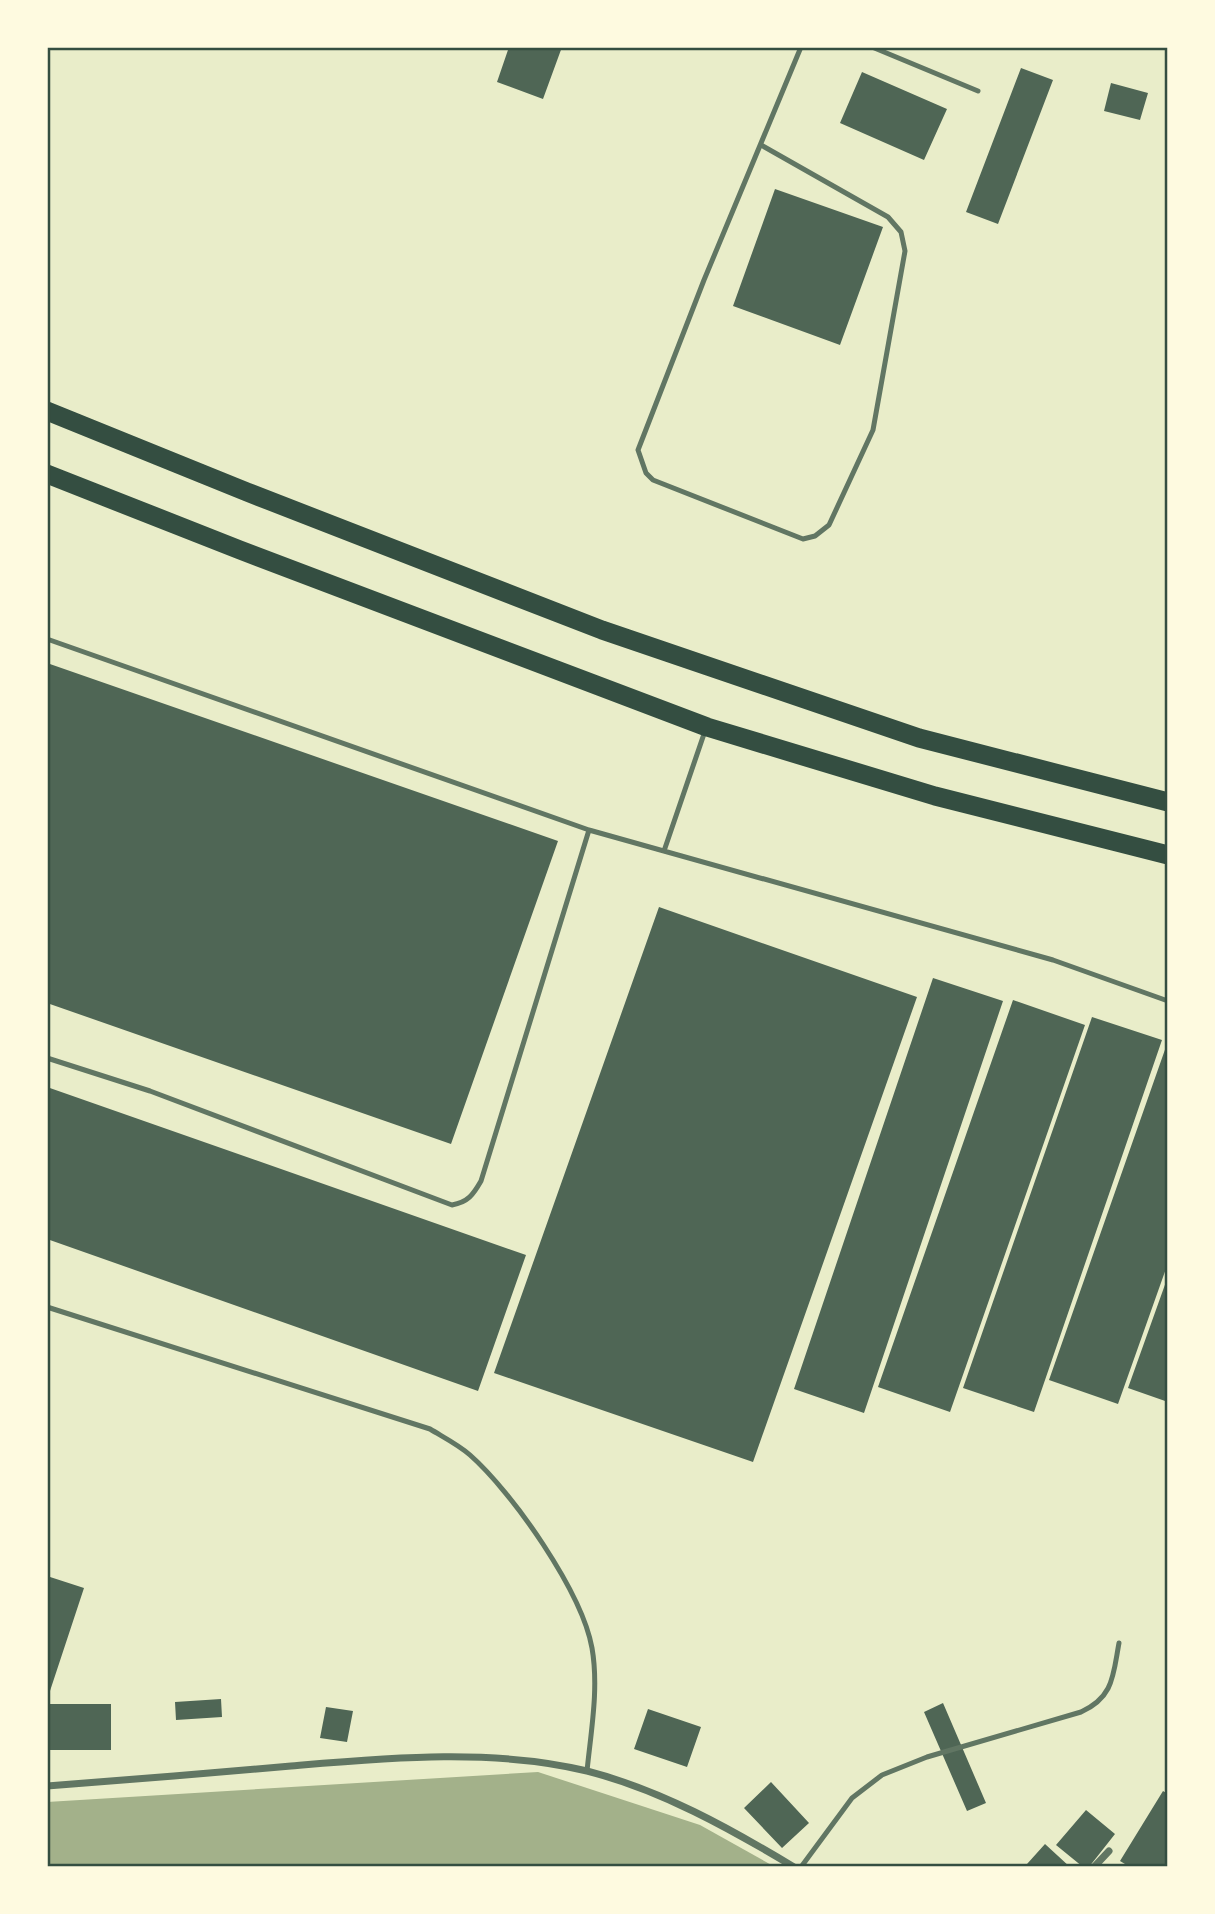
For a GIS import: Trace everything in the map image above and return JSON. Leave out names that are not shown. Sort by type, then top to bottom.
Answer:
[{"type":"highway","points":[[47,411],[602,630],[919,738],[1168,802]]},
{"type":"highway","points":[[47,474],[707,727],[923,793],[1168,855]]},
{"type":"street","points":[[47,1786],[394,1759],[501,1759],[587,1771],[686,1806],[794,1867]]},
{"type":"street","points":[[1094,1867],[1109,1851]]},
{"type":"lane","points":[[761,145],[888,217],[901,232],[905,251],[873,430],[830,525],[815,536],[803,539],[653,480],[646,473],[638,450],[704,280],[801,47]]},
{"type":"lane","points":[[872,47],[978,91]]},
{"type":"lane","points":[[47,639],[589,830],[1053,960],[1168,1000]]},
{"type":"lane","points":[[664,850],[707,727]]},
{"type":"lane","points":[[47,1058],[150,1091],[452,1205],[467,1200],[481,1181],[589,830]]},
{"type":"lane","points":[[47,1307],[430,1429],[469,1453],[512,1499],[568,1585],[584,1620],[592,1646],[595,1676],[587,1771]]},
{"type":"lane","points":[[801,1867],[852,1798],[882,1775],[927,1757],[1081,1712],[1095,1705],[1109,1690],[1119,1643]]},
{"type":"shaded area","points":[[538,1772],[700,1825],[775,1867],[47,1867],[47,1802]]},
{"type":"building","points":[[509,47],[562,47],[543,99],[497,82]]},
{"type":"building","points":[[1021,68],[1053,80],[998,224],[966,212]]},
{"type":"building","points":[[862,72],[947,109],[924,160],[840,123]]},
{"type":"building","points":[[1111,83],[1148,93],[1140,120],[1104,111]]},
{"type":"building","points":[[775,189],[883,227],[840,345],[733,306]]},
{"type":"building","points":[[47,663],[558,841],[451,1144],[47,1003]]},
{"type":"building","points":[[659,907],[917,997],[753,1462],[494,1373]]},
{"type":"building","points":[[933,978],[1003,1001],[864,1413],[794,1389]]},
{"type":"building","points":[[1013,1000],[1085,1025],[950,1412],[878,1387]]},
{"type":"building","points":[[1092,1017],[1162,1040],[1034,1412],[963,1388]]},
{"type":"building","points":[[1168,1041],[1168,1263],[1118,1404],[1049,1380]]},
{"type":"building","points":[[47,1087],[526,1255],[478,1391],[47,1239]]},
{"type":"building","points":[[1168,1279],[1168,1402],[1128,1388]]},
{"type":"building","points":[[47,1576],[84,1588],[48,1697],[47,1697]]},
{"type":"building","points":[[221,1699],[222,1717],[176,1720],[175,1702]]},
{"type":"building","points":[[943,1703],[986,1803],[967,1811],[924,1712]]},
{"type":"building","points":[[47,1704],[111,1704],[111,1750],[47,1750]]},
{"type":"building","points":[[326,1707],[353,1711],[347,1742],[320,1738]]},
{"type":"building","points":[[648,1709],[701,1727],[687,1767],[634,1749]]},
{"type":"building","points":[[771,1782],[809,1823],[782,1848],[744,1808]]},
{"type":"building","points":[[1163,1791],[1168,1794],[1168,1861],[1164,1867],[1130,1867],[1120,1861]]},
{"type":"building","points":[[1086,1810],[1115,1834],[1089,1867],[1083,1867],[1056,1845]]},
{"type":"building","points":[[1045,1844],[1070,1867],[1029,1867],[1027,1864]]}]
